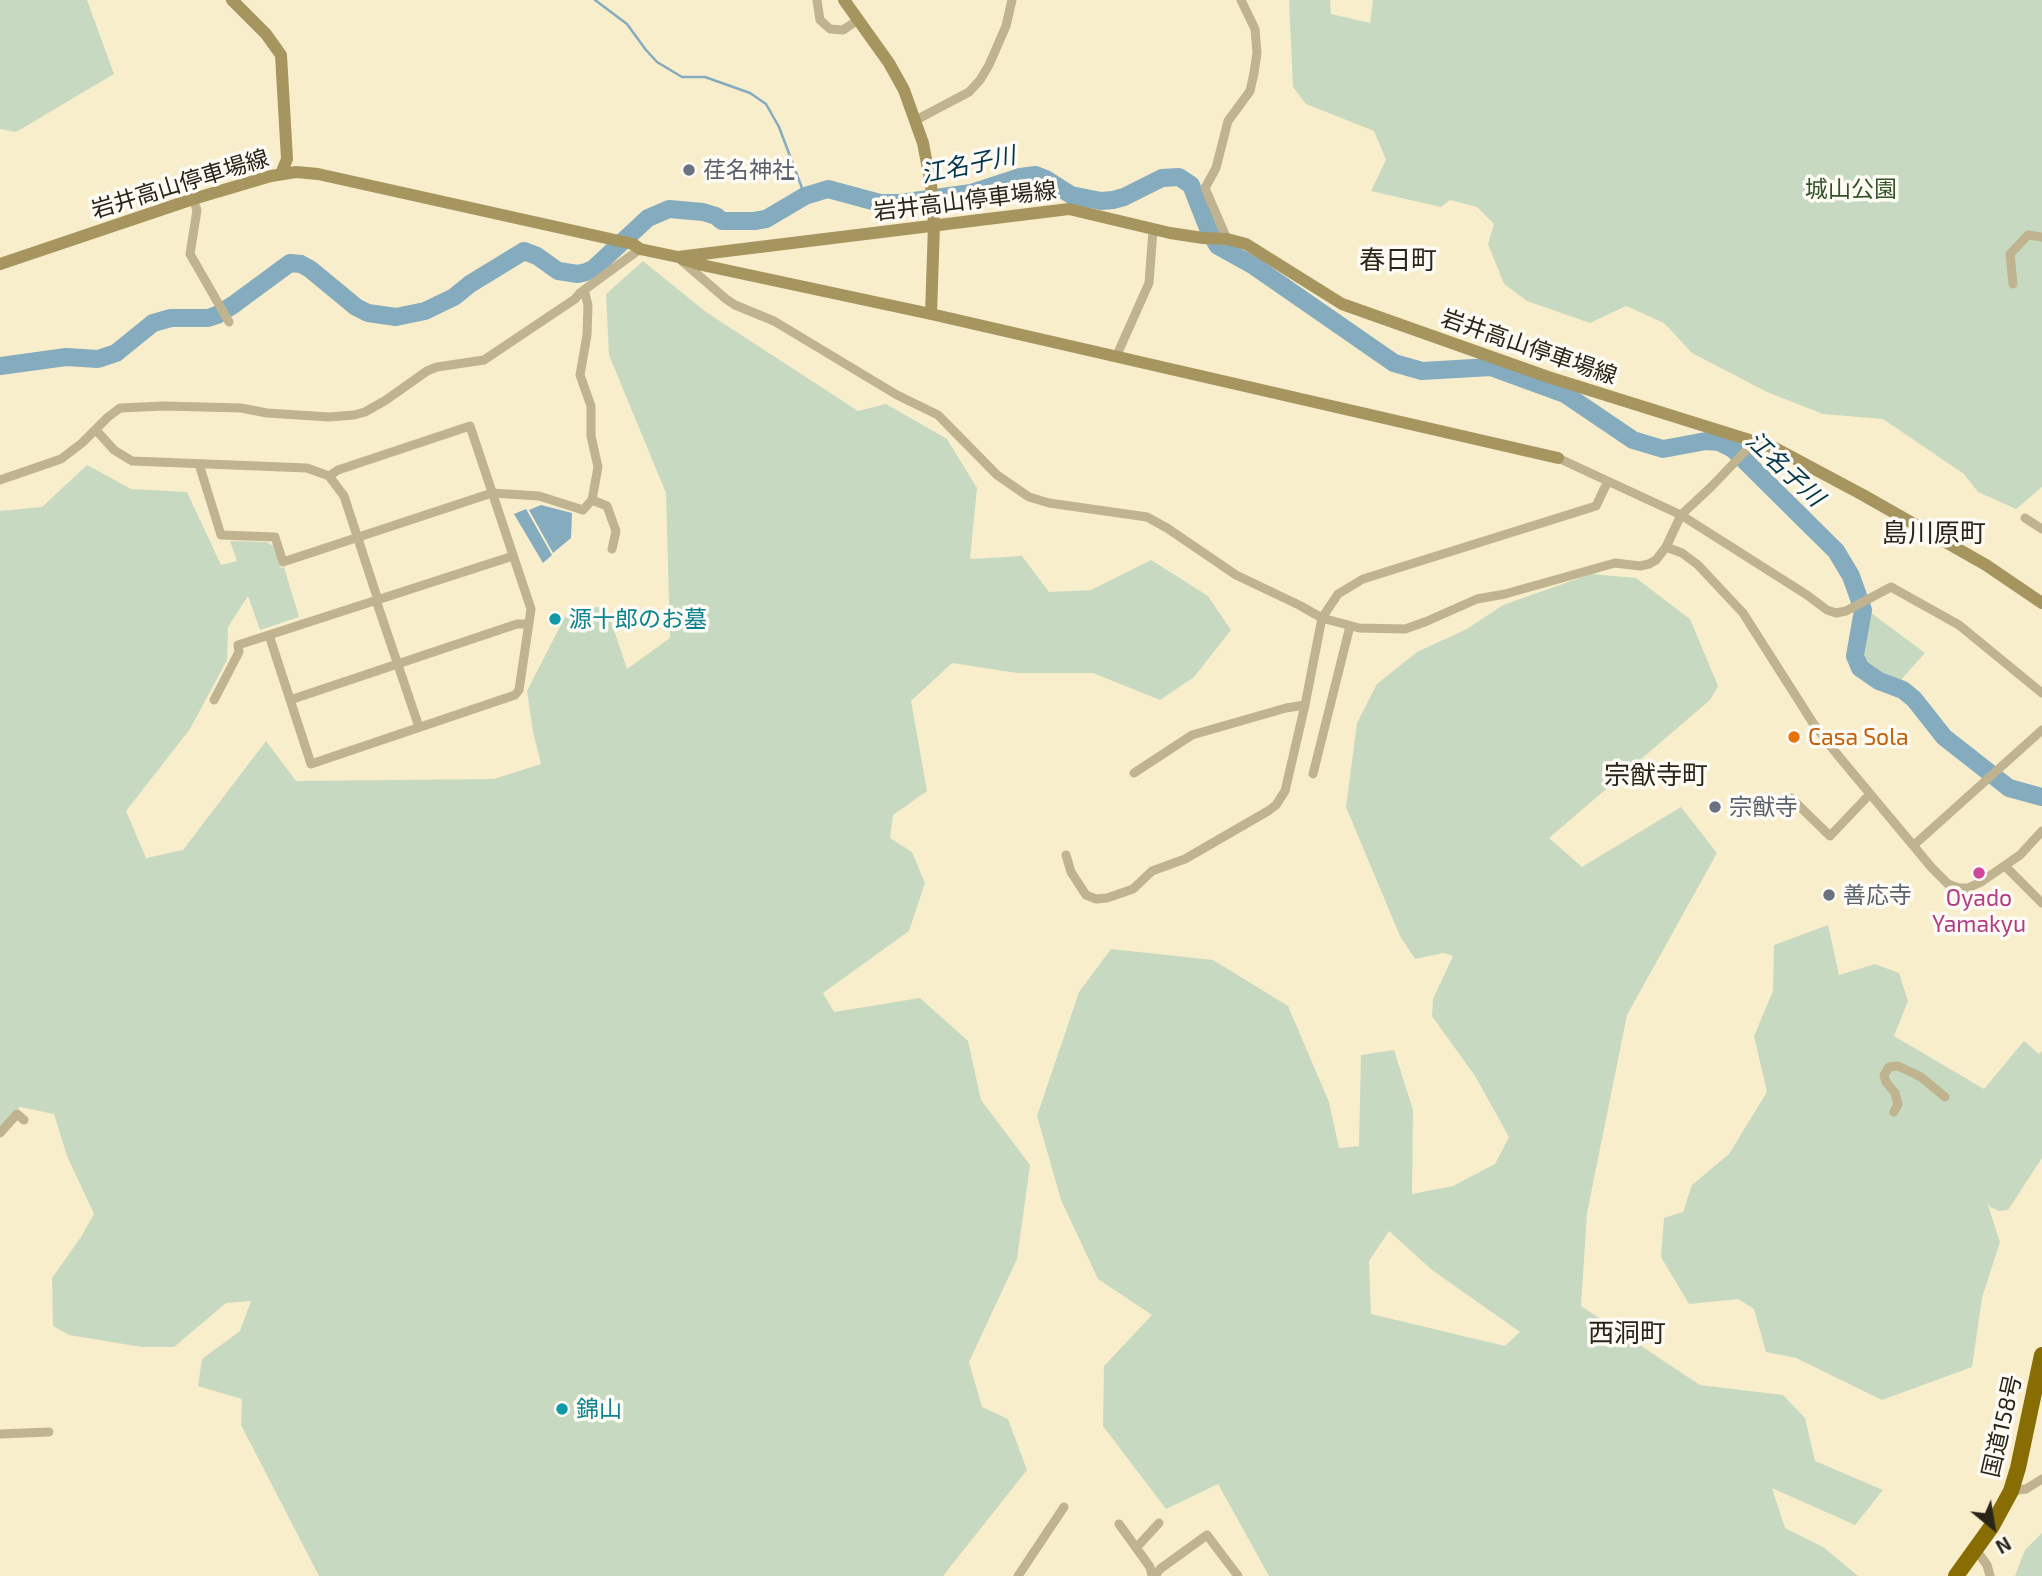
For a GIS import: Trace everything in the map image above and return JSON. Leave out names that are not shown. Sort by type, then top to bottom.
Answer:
[{"type":"highway","name":"国道158号","points":[[1956,1576],[1976,1550],[2011,1491],[2042,1355]]},
{"type":"main road","points":[[232,0],[266,34],[281,55],[287,159],[281,174]]},
{"type":"main road","points":[[844,0],[889,63],[904,90],[923,143],[931,185],[934,225],[931,314]]},
{"type":"main road","name":"岩井高山停車場線","points":[[0,264],[194,199],[281,174],[318,174],[610,239],[678,257],[1069,209],[1153,230],[1226,239],[1255,248],[1329,297],[1353,308],[1548,377],[1774,448],[1986,565],[2042,603]]},
{"type":"main road","points":[[678,257],[702,265],[931,314],[1558,458]]},
{"type":"street","points":[[817,0],[820,20],[830,29],[842,30],[858,20]]},
{"type":"street","points":[[915,120],[969,92],[980,80],[1006,26],[1012,0]]},
{"type":"street","points":[[1226,239],[1205,188],[1216,168],[1228,121],[1250,91],[1254,73],[1257,53],[1255,29],[1241,0]]},
{"type":"street","points":[[194,199],[197,210],[190,254],[228,321]]},
{"type":"street","points":[[1116,357],[1149,283],[1153,230]]},
{"type":"street","points":[[2013,284],[2010,254],[2028,235],[2042,237]]},
{"type":"street","points":[[0,480],[61,459],[113,412],[129,407],[241,408],[297,416],[355,415],[374,408],[427,371],[484,360],[575,299],[636,246]]},
{"type":"street","points":[[678,257],[735,305],[774,321],[897,395],[938,415],[998,475],[1029,497],[1049,503],[1147,517],[1236,575],[1322,618],[1359,628],[1405,629],[1477,599],[1505,594],[1615,563],[1644,566],[1656,559],[1666,547],[1681,515],[1755,441]]},
{"type":"street","points":[[199,464],[221,535],[275,537],[283,562],[492,493],[539,496],[583,510],[592,500],[598,467],[591,436],[591,406],[580,375],[587,335],[588,305],[584,290]]},
{"type":"street","points":[[269,635],[311,764],[518,693],[531,609],[470,426],[338,470],[329,476]]},
{"type":"street","points":[[96,430],[114,450],[132,461],[307,468],[329,476],[344,496],[419,727]]},
{"type":"street","points":[[1558,458],[1681,515],[1827,610],[1836,613],[1854,607],[1891,587],[1959,625],[2042,693]]},
{"type":"street","points":[[1066,855],[1071,872],[1086,895],[1096,899],[1107,898],[1133,889],[1152,872],[1185,859],[1268,811],[1276,805],[1284,791],[1322,618],[1334,597],[1357,581],[1596,506],[1608,481]]},
{"type":"street","points":[[592,500],[607,506],[616,534],[612,549]]},
{"type":"street","points":[[2025,518],[2042,529]]},
{"type":"street","points":[[1666,547],[1682,553],[1698,565],[1743,613],[1813,723],[1948,884],[1968,888],[1982,882],[2020,855],[2042,831]]},
{"type":"street","points":[[214,699],[239,652],[238,645],[513,556]]},
{"type":"street","points":[[290,700],[517,624],[529,624]]},
{"type":"street","points":[[1313,774],[1350,626]]},
{"type":"street","points":[[1135,773],[1192,735],[1305,705]]},
{"type":"street","points":[[1914,845],[2042,730]]},
{"type":"street","points":[[1791,798],[1830,836],[1870,794]]},
{"type":"street","points":[[2005,866],[2042,903]]},
{"type":"street","points":[[1894,1112],[1898,1104],[1884,1075],[1889,1067],[1898,1066],[1921,1077],[1945,1097]]},
{"type":"street","points":[[0,1133],[17,1114],[24,1120]]},
{"type":"street","points":[[0,1434],[49,1432]]},
{"type":"street","points":[[2011,1491],[2026,1489],[2042,1479]]},
{"type":"street","points":[[1018,1576],[1064,1507]]},
{"type":"street","points":[[1136,1548],[1159,1523]]},
{"type":"street","points":[[1119,1524],[1154,1576],[1207,1535],[1238,1576]]},
{"type":"street","points":[[1976,1550],[1987,1565],[1990,1576]]},
{"type":"green space","points":[[0,0],[87,0],[114,74],[16,132],[0,129]]},
{"type":"green space","name":"城山公園","points":[[1289,0],[1330,0],[1331,14],[1370,23],[1373,0],[2042,0],[2042,487],[2016,509],[1978,492],[1964,474],[1883,419],[1823,414],[1767,392],[1692,353],[1664,323],[1626,306],[1590,323],[1527,301],[1504,284],[1488,244],[1494,224],[1477,207],[1450,200],[1441,207],[1371,191],[1386,160],[1374,131],[1306,104],[1293,87]]},
{"type":"green space","points":[[643,261],[706,312],[858,411],[886,404],[947,439],[977,488],[970,559],[1022,556],[1049,592],[1091,590],[1151,560],[1208,596],[1231,630],[1194,677],[1160,700],[1093,673],[1017,673],[952,663],[911,701],[927,791],[893,815],[890,838],[912,852],[925,883],[909,931],[823,993],[834,1012],[920,998],[968,1041],[981,1100],[1030,1165],[1017,1259],[969,1362],[982,1407],[1008,1419],[1027,1470],[943,1576],[319,1576],[241,1425],[242,1399],[198,1386],[202,1359],[240,1331],[251,1301],[226,1303],[174,1347],[142,1347],[69,1335],[53,1326],[52,1278],[94,1214],[67,1156],[54,1114],[20,1107],[0,1128],[0,511],[42,507],[87,465],[131,489],[187,492],[221,565],[237,561],[230,541],[267,542],[273,546],[281,568],[284,567],[299,617],[260,630],[248,596],[228,627],[227,660],[190,729],[126,811],[146,858],[183,850],[266,741],[296,781],[494,779],[541,764],[527,691],[569,609],[600,607],[611,621],[627,669],[670,638],[666,493],[609,355],[606,294]]},
{"type":"green space","points":[[1591,574],[1636,578],[1690,619],[1718,686],[1710,700],[1549,838],[1582,867],[1681,807],[1717,853],[1627,1015],[1587,1213],[1581,1306],[1700,1385],[1783,1395],[1805,1418],[1815,1461],[1883,1490],[1855,1525],[1772,1488],[1785,1528],[1823,1547],[1858,1576],[1269,1576],[1218,1484],[1166,1509],[1103,1426],[1104,1366],[1152,1315],[1098,1279],[1061,1200],[1037,1116],[1079,992],[1111,949],[1213,960],[1288,1006],[1329,1102],[1339,1148],[1359,1146],[1361,1055],[1394,1050],[1413,1110],[1412,1194],[1453,1186],[1495,1164],[1509,1137],[1475,1076],[1432,1016],[1433,999],[1453,956],[1444,953],[1415,959],[1400,936],[1346,807],[1357,723],[1377,684],[1417,652],[1467,629],[1503,605]],"holes":[[[1389,1231],[1432,1270],[1520,1332],[1505,1346],[1371,1314],[1369,1261]]]},
{"type":"green space","points":[[1870,612],[1925,653],[1899,682],[1875,672],[1865,662]]},
{"type":"green space","points":[[1828,925],[1839,975],[1875,964],[1899,973],[1908,1001],[1894,1036],[1984,1089],[2024,1041],[2039,1054],[2042,1051],[2042,1158],[2008,1210],[1999,1211],[1990,1207],[1987,1202],[2000,1242],[1982,1298],[1972,1367],[1882,1400],[1796,1358],[1766,1352],[1754,1309],[1738,1299],[1689,1304],[1661,1257],[1664,1218],[1683,1212],[1692,1185],[1729,1154],[1767,1092],[1754,1036],[1773,991],[1774,945]]},
{"type":"green space","points":[[2042,1533],[2042,1576],[2015,1576],[2025,1550]]},
{"type":"water","points":[[541,505],[572,513],[571,538],[553,553],[529,510]]},
{"type":"water","points":[[526,509],[552,555],[543,563],[514,514]]},
{"type":"waterway","points":[[595,0],[627,24],[657,62],[682,77],[705,77],[750,93],[766,104],[779,127],[805,196]]},
{"type":"waterway","name":"江名子川","points":[[0,366],[66,357],[98,359],[116,353],[153,323],[171,318],[208,318],[217,315],[290,263],[301,264],[310,269],[356,307],[368,313],[396,317],[425,311],[454,297],[524,251],[537,256],[558,271],[578,274],[586,272],[593,269],[648,218],[669,209],[703,212],[722,221],[754,221],[766,219],[805,196],[828,189],[880,203],[900,203],[971,193],[1020,177],[1036,175],[1071,195],[1101,201],[1124,197],[1162,178],[1179,177],[1191,185],[1209,231],[1218,246],[1254,266],[1394,363],[1422,371],[1491,367],[1565,394],[1633,440],[1663,449],[1706,441],[1719,442],[1733,449],[1836,551],[1851,576],[1863,610],[1855,656],[1860,668],[1879,681],[1903,690],[1914,699],[1944,737],[2009,788],[2042,797]]},
{"type":"place","name":"荏名神社","points":[[689,170]]},
{"type":"place","name":"源十郎のお墓","points":[[555,619]]},
{"type":"place","name":"Casa Sola","points":[[1794,737]]},
{"type":"place","name":"宗猷寺","points":[[1715,807]]},
{"type":"place","name":"Oyado Yamakyu","points":[[1979,873]]},
{"type":"place","name":"善応寺","points":[[1829,895]]},
{"type":"place","name":"錦山","points":[[562,1409]]},
{"type":"district","name":"春日町","points":[[1398,260]]},
{"type":"district","name":"島川原町","points":[[1934,533]]},
{"type":"district","name":"宗猷寺町","points":[[1656,775]]},
{"type":"district","name":"西洞町","points":[[1627,1333]]}]
